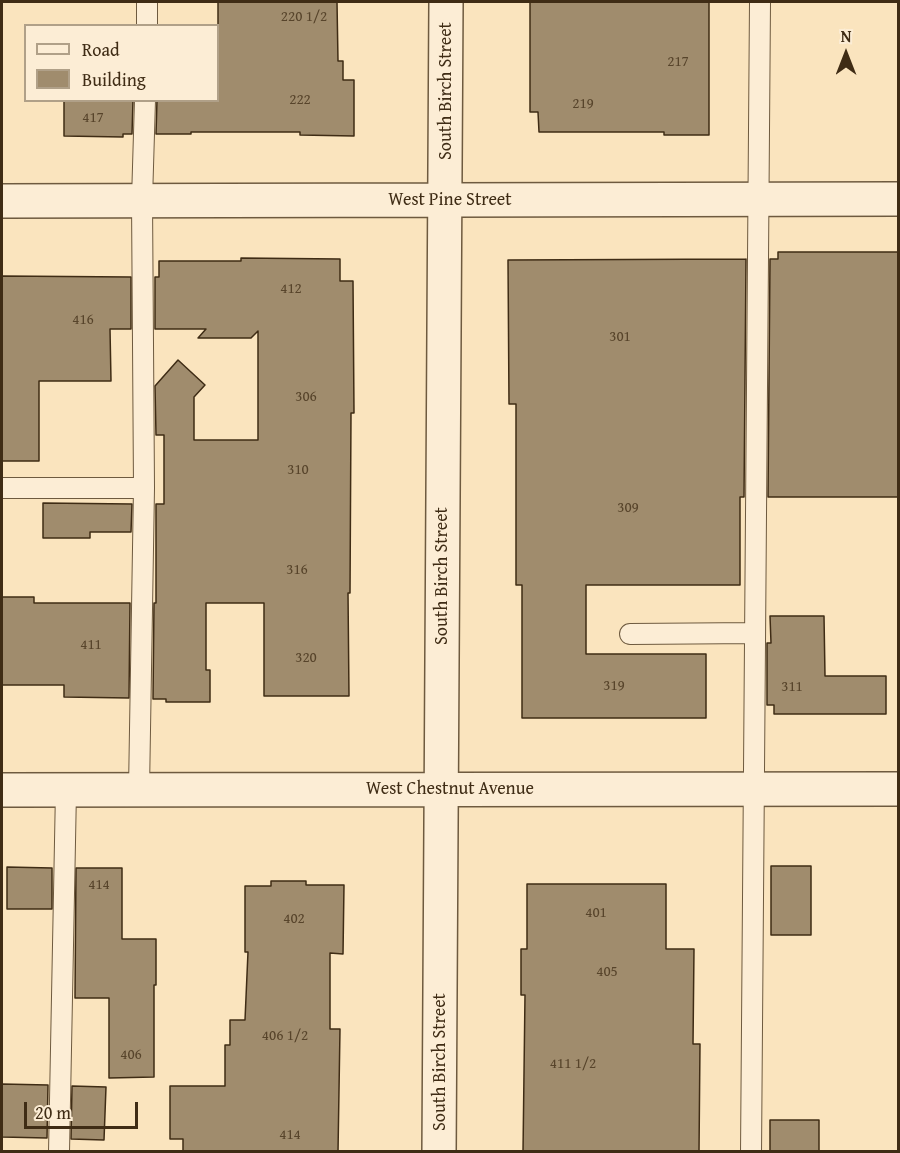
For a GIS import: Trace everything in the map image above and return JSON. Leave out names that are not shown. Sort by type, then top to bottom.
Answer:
[{"type":"street","name":"South Birch Street","points":[[439,1152],[446,2]]},
{"type":"street","name":"West Pine Street","points":[[2,201],[898,199]]},
{"type":"street","name":"West Chestnut Avenue","points":[[2,790],[898,789]]},
{"type":"lane","points":[[147,2],[147,24]]},
{"type":"lane","points":[[751,1152],[760,2]]},
{"type":"lane","points":[[140,789],[144,488],[142,200],[145,102]]},
{"type":"lane","points":[[2,488],[144,488]]},
{"type":"lane","points":[[630,634],[755,633]]},
{"type":"lane","points":[[59,1152],[66,789]]},
{"type":"building","points":[[218,2],[337,2],[338,61],[343,61],[343,80],[354,80],[354,136],[300,135],[300,132],[156,134],[157,102],[219,102]]},
{"type":"building","points":[[530,2],[709,2],[709,135],[664,135],[664,132],[539,132],[538,112],[530,112]]},
{"type":"building","points":[[64,102],[133,102],[132,134],[123,134],[123,137],[64,136]]},
{"type":"building","points":[[778,252],[898,252],[898,497],[768,497],[770,259],[778,259]]},
{"type":"building","points":[[241,258],[340,259],[340,281],[353,281],[354,413],[351,413],[349,696],[264,696],[264,603],[206,603],[206,670],[210,670],[210,702],[166,702],[166,699],[153,699],[156,504],[164,504],[164,435],[156,435],[155,386],[178,360],[205,385],[194,397],[194,440],[258,440],[258,331],[251,338],[198,338],[206,329],[155,329],[155,277],[159,277],[159,261],[241,261]]},
{"type":"building","points":[[746,259],[744,497],[740,497],[740,585],[586,585],[586,654],[706,654],[706,718],[522,718],[522,585],[516,585],[516,404],[509,404],[508,260]]},
{"type":"building","points":[[2,276],[131,277],[131,329],[110,329],[111,381],[39,381],[39,461],[2,461]]},
{"type":"building","points":[[43,503],[132,504],[131,532],[90,532],[90,538],[43,538]]},
{"type":"building","points":[[2,597],[34,597],[34,603],[130,603],[129,698],[64,697],[64,685],[2,685]]},
{"type":"building","points":[[770,616],[824,616],[825,676],[886,676],[886,714],[774,714],[774,705],[767,705],[767,643],[771,643]]},
{"type":"building","points":[[771,866],[811,866],[811,935],[771,935]]},
{"type":"building","points":[[7,867],[52,868],[52,909],[7,909]]},
{"type":"building","points":[[76,868],[122,868],[122,939],[156,939],[154,1077],[109,1078],[109,998],[75,998]]},
{"type":"building","points":[[271,881],[306,881],[306,885],[344,885],[343,954],[330,953],[330,1029],[340,1029],[338,1152],[183,1152],[183,1139],[170,1139],[170,1086],[225,1086],[225,1045],[230,1045],[230,1020],[245,1020],[248,952],[245,952],[245,886],[271,886]]},
{"type":"building","points":[[527,884],[666,884],[666,949],[694,949],[693,1044],[700,1044],[699,1152],[523,1152],[525,995],[521,995],[521,949],[527,949]]},
{"type":"building","points":[[2,1084],[48,1085],[47,1138],[2,1137]]},
{"type":"building","points":[[72,1086],[106,1087],[104,1140],[71,1139]]},
{"type":"building","points":[[770,1120],[819,1120],[819,1152],[770,1152]]}]
